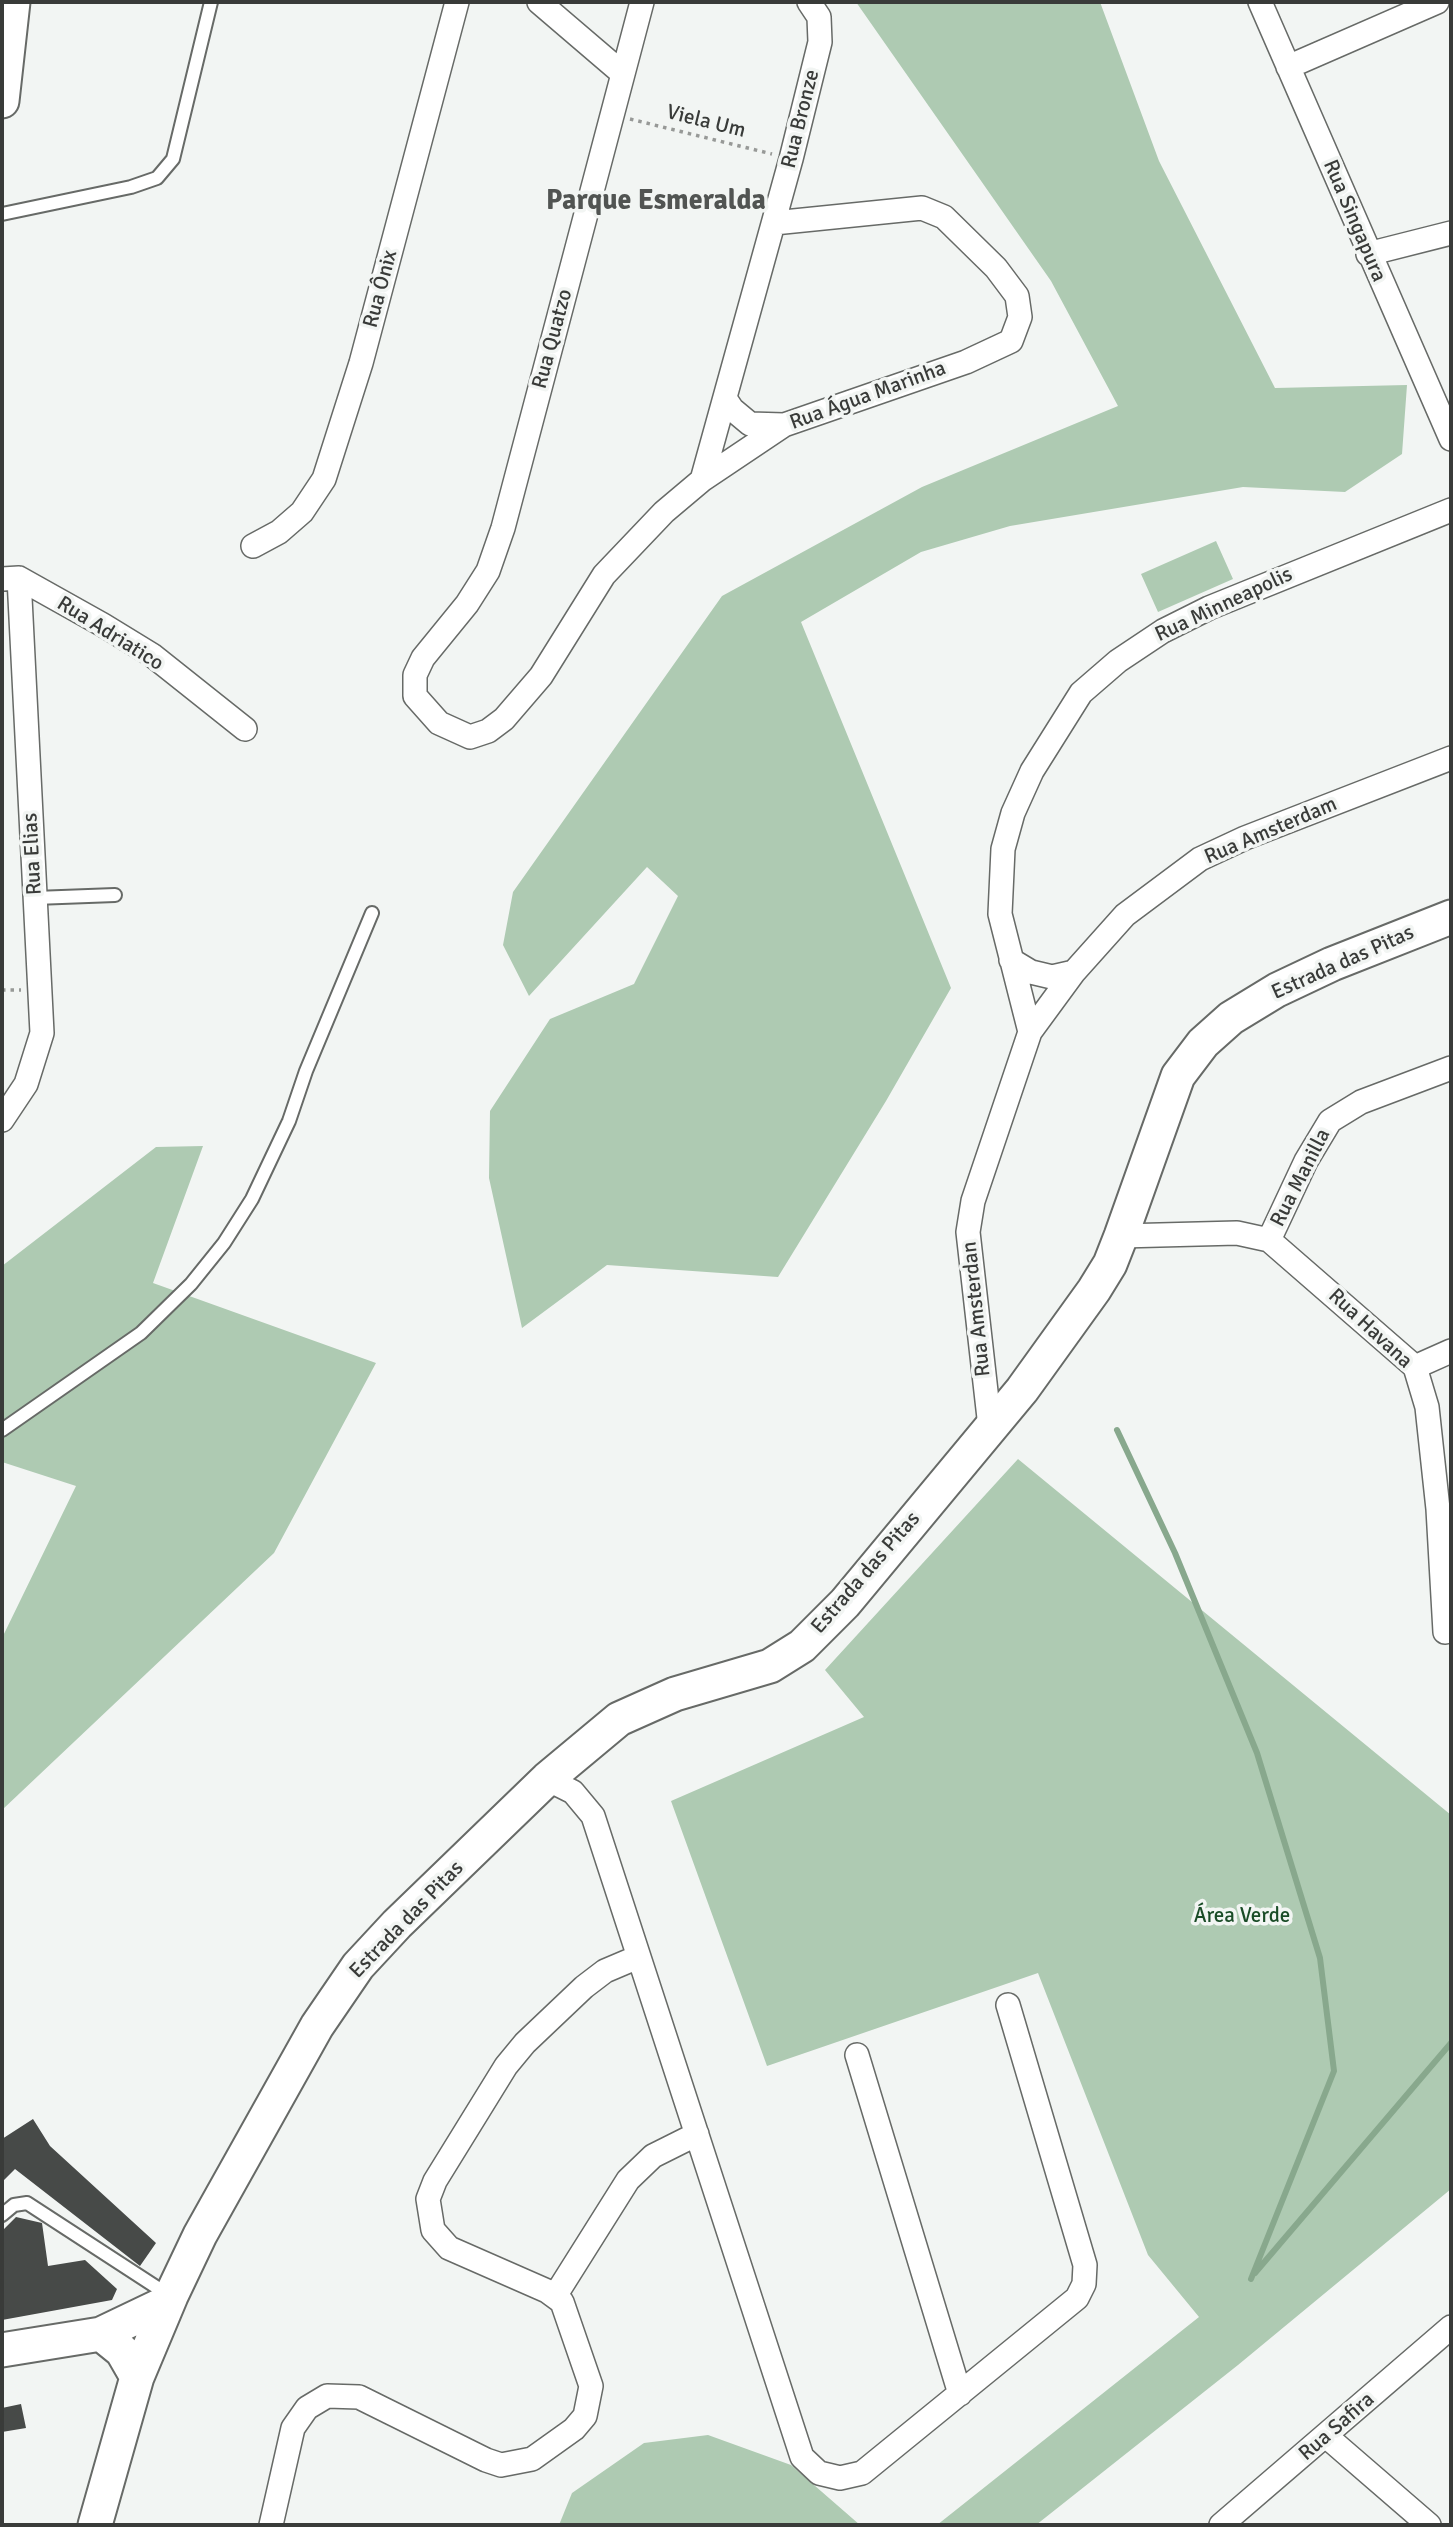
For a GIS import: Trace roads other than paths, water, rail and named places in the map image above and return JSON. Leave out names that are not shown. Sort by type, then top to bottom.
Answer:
[{"type":"main road","points":[[3,81],[13,2]]},
{"type":"main road","name":"Estrada das Pitas","points":[[95,2525],[137,2377],[169,2299],[200,2235],[317,2026],[358,1966],[397,1924],[547,1779],[619,1719],[648,1704],[770,1666],[802,1646],[845,1603],[1068,1328],[1110,1264],[1178,1076],[1203,1043],[1231,1018],[1276,990],[1332,964],[1451,917]]},
{"type":"main road","points":[[2,2350],[101,2334],[169,2299]]},
{"type":"main road","points":[[101,2334],[122,2351],[137,2377]]},
{"type":"street","name":"Rua Ônix","points":[[253,546],[279,532],[302,512],[324,479],[362,363],[457,2]]},
{"type":"street","points":[[539,2],[622,73]]},
{"type":"street","name":"Rua Quatzo","points":[[423,658],[488,571],[503,528],[642,2]]},
{"type":"street","name":"Rua Bronze","points":[[702,480],[792,159],[820,42],[819,17],[809,2]]},
{"type":"street","name":"Rua Singapura","points":[[1261,2],[1368,254],[1451,439]]},
{"type":"street","points":[[1287,67],[1437,2]]},
{"type":"street","name":"Rua Água Marinha","points":[[423,658],[415,675],[415,696],[439,723],[470,737],[488,731],[504,719],[541,676],[604,575],[664,512],[702,480],[784,425],[993,352],[1011,341],[1020,317],[1017,296],[996,268],[944,217],[922,208],[774,223]]},
{"type":"street","points":[[1368,254],[1451,233]]},
{"type":"street","points":[[726,400],[732,410],[750,424],[784,425]]},
{"type":"street","name":"Rua Minneapolis","points":[[1030,1032],[1000,914],[1003,849],[1013,813],[1032,771],[1081,693],[1118,662],[1163,631],[1209,608],[1451,510]]},
{"type":"street","name":"Rua Adriatico","points":[[10,579],[152,655],[245,729]]},
{"type":"street","name":"Rua Elias","points":[[2,1120],[26,1084],[42,1033],[35,898],[10,579]]},
{"type":"street","name":"Rua Amsterdam","points":[[1030,1032],[1074,972],[1125,915],[1200,859],[1245,838],[1451,758]]},
{"type":"street","points":[[1011,960],[1031,972],[1052,977],[1074,972]]},
{"type":"street","name":"Rua Amsterdan","points":[[990,1427],[968,1232],[973,1201],[1030,1032]]},
{"type":"street","name":"Rua Manilla","points":[[1269,1240],[1306,1161],[1330,1121],[1361,1102],[1451,1068]]},
{"type":"street","name":"Rua Havana","points":[[1121,1236],[1237,1233],[1269,1240],[1415,1367],[1427,1407],[1438,1509],[1445,1632]]},
{"type":"street","points":[[1415,1367],[1451,1351]]},
{"type":"street","points":[[547,1779],[573,1792],[593,1816],[803,2457],[819,2473],[840,2478],[862,2473],[1077,2298],[1086,2275],[1007,2005]]},
{"type":"street","points":[[271,2525],[293,2428],[307,2408],[327,2396],[359,2397],[501,2465],[532,2459],[574,2429],[586,2416],[591,2386],[570,2317],[555,2296],[449,2248],[433,2230],[429,2219],[428,2199],[435,2181],[506,2066],[525,2043],[584,1987],[605,1971],[638,1957]]},
{"type":"street","points":[[857,2055],[960,2394]]},
{"type":"street","points":[[555,2296],[628,2180],[653,2156],[696,2134]]},
{"type":"street","name":"Rua Safira","points":[[1221,2525],[1451,2327]]},
{"type":"street","points":[[1326,2436],[1429,2525]]},
{"type":"lane","points":[[2,214],[131,187],[157,178],[173,159],[211,2]]},
{"type":"lane","points":[[35,898],[115,895]]},
{"type":"lane","points":[[2,1430],[141,1333],[191,1284],[224,1243],[252,1199],[289,1121],[306,1071],[372,913]]},
{"type":"lane","points":[[2,2215],[14,2205],[27,2203],[169,2299]]},
{"type":"waterway","points":[[1117,1430],[1175,1553],[1257,1753],[1320,1958],[1334,2071],[1251,2279]]},
{"type":"waterway","points":[[1255,2273],[1451,2043]]},
{"type":"district","name":"Parque Esmeralda","points":[[656,202]]},
{"type":"park label","name":"Área Verde","points":[[1242,1916]]}]
